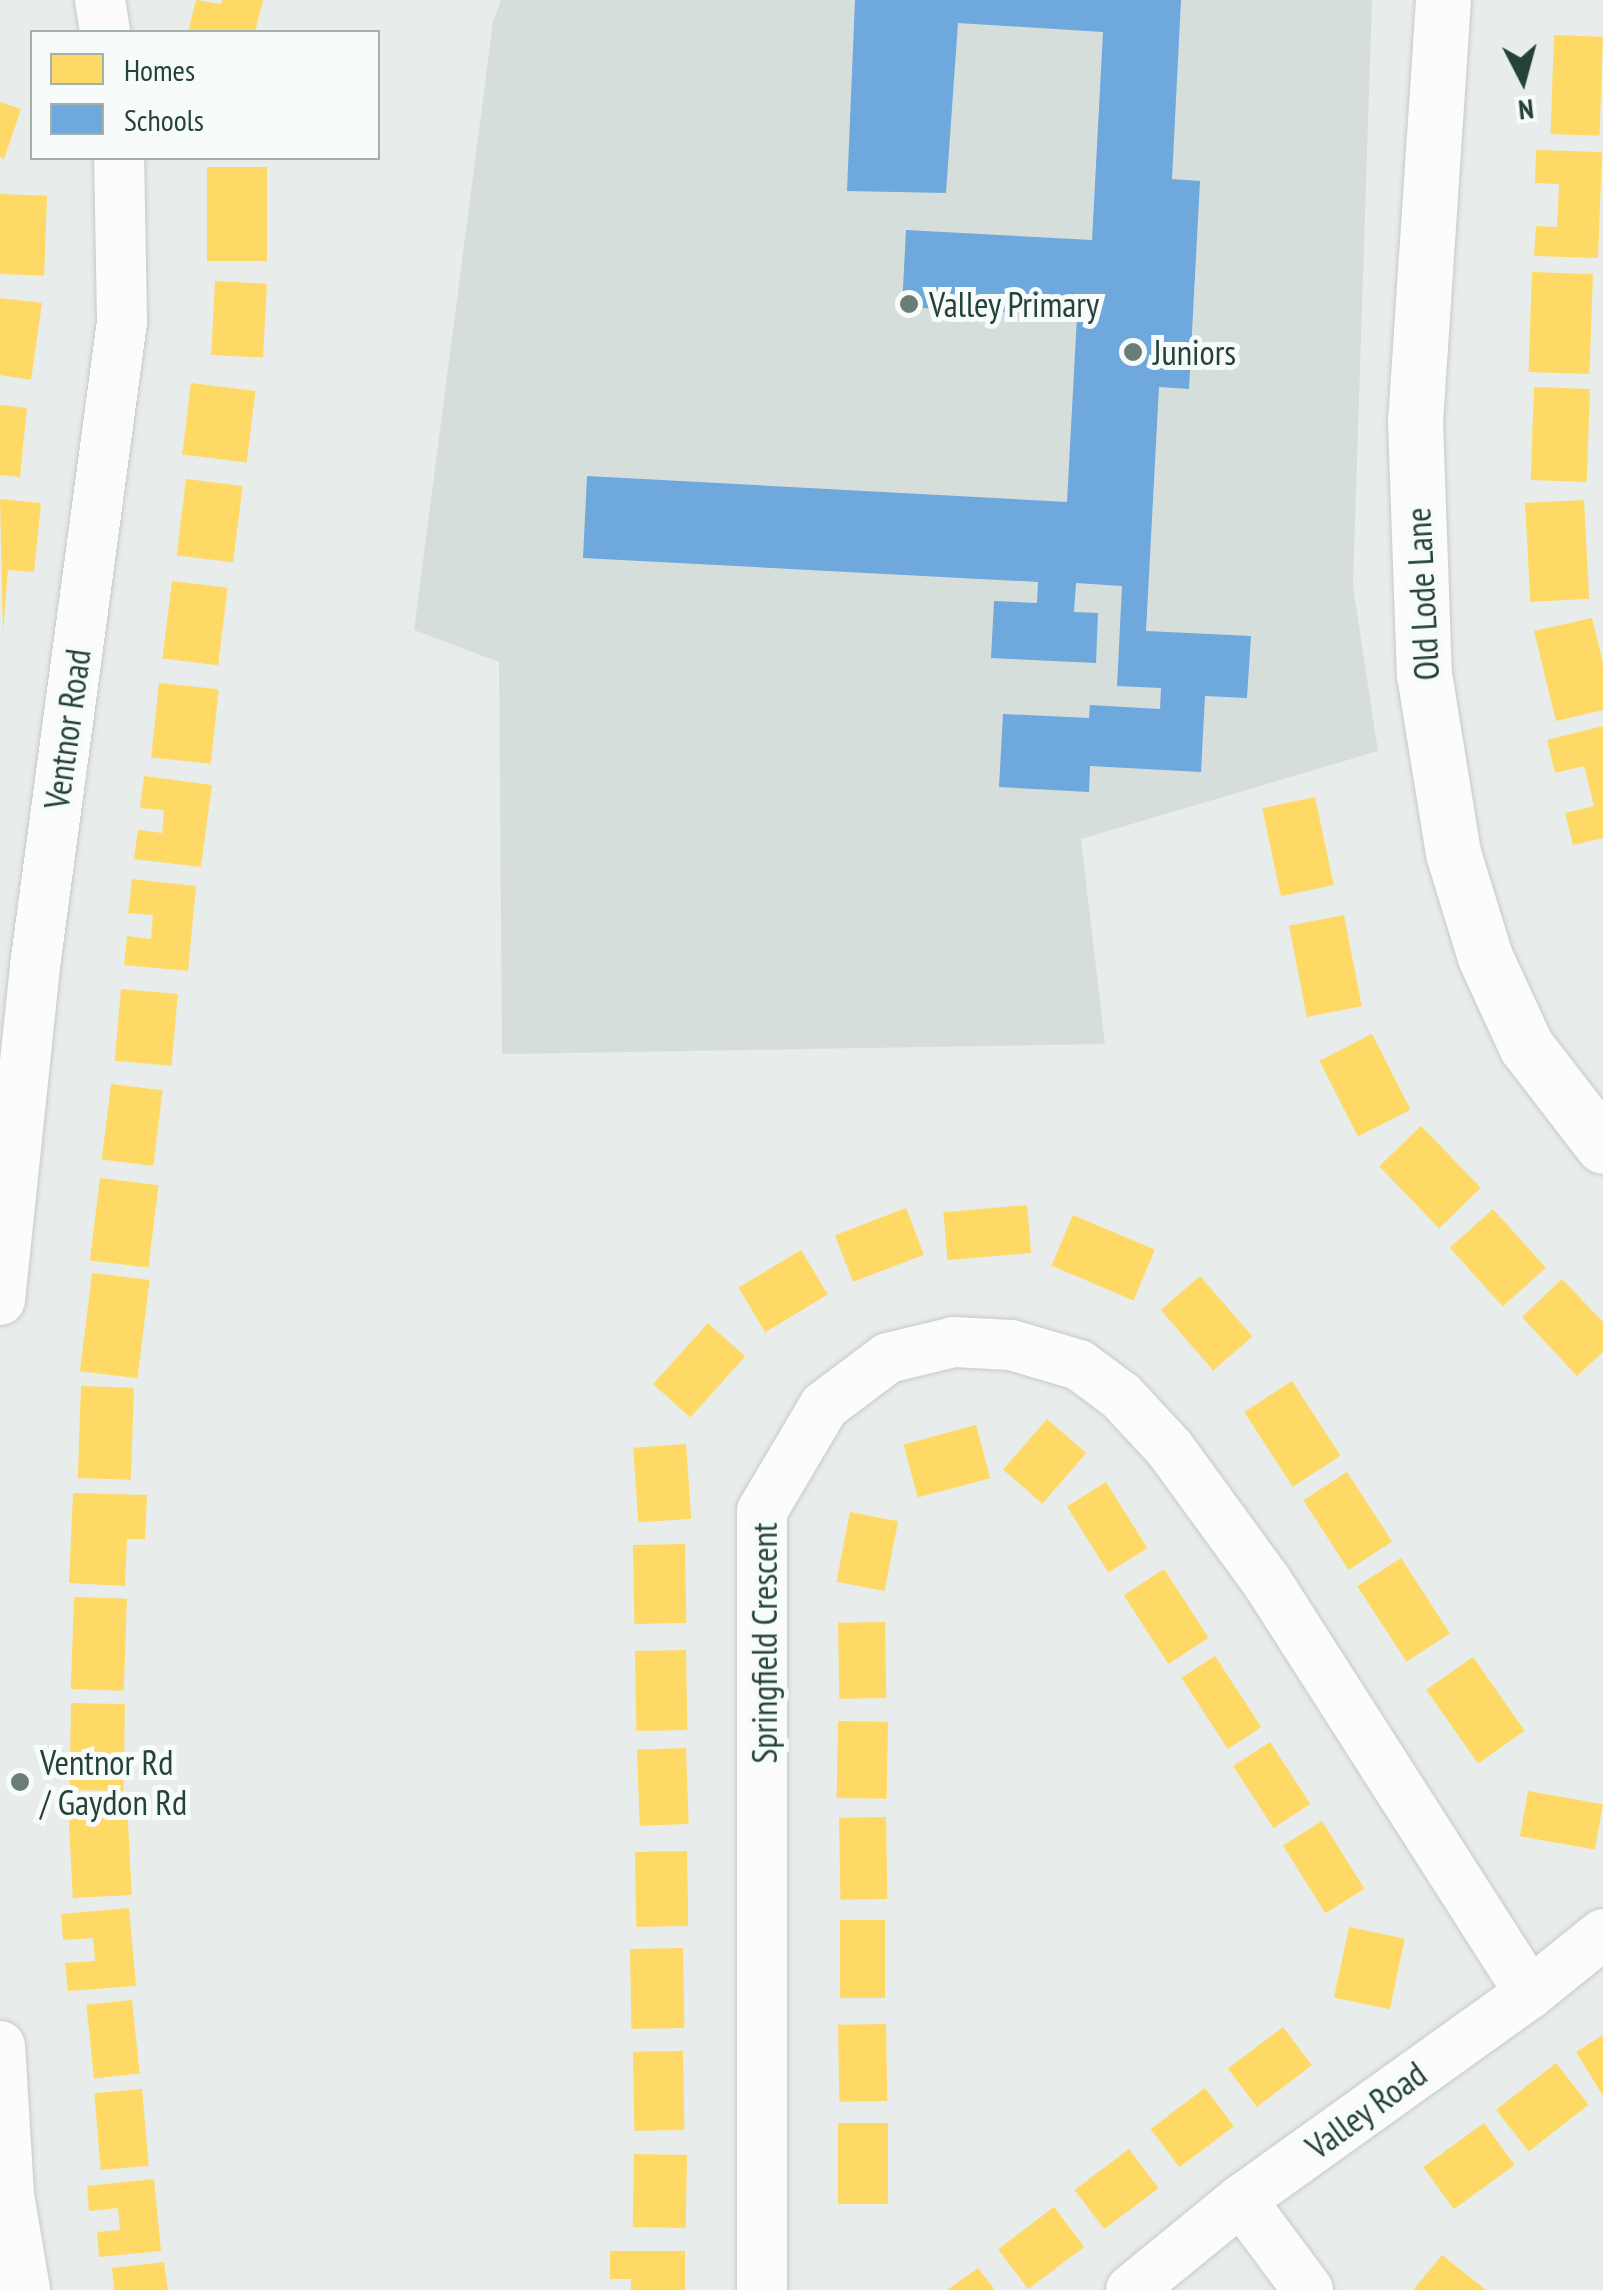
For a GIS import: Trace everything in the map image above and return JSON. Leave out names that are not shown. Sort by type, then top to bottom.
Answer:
[{"type":"street","points":[[100,0],[105,30]]},
{"type":"street","name":"Old Lode Lane","points":[[1443,0],[1416,420],[1424,674],[1453,852],[1484,957],[1526,1046],[1603,1146]]},
{"type":"street","name":"Ventnor Road","points":[[0,1300],[35,966],[122,322],[119,160]]},
{"type":"street","name":"Springfield Crescent","points":[[762,2290],[762,1511],[824,1406],[888,1358],[954,1342],[1011,1346],[1080,1365],[1120,1396],[1170,1449],[1266,1582],[1530,1993]]},
{"type":"street","name":"Valley Road","points":[[1131,2290],[1241,2200],[1530,1993],[1603,1934]]},
{"type":"street","points":[[0,2046],[5,2196],[25,2290]]},
{"type":"street","points":[[1241,2200],[1308,2290]]},
{"type":"shaded area","name":"Valley Primary","points":[[501,0],[1372,0],[1353,586],[1378,751],[1081,839],[1105,1044],[502,1054],[499,662],[414,630],[493,22]]},
{"type":"building: Homes","points":[[196,0],[221,4],[222,0],[263,0],[256,30],[188,30]]},
{"type":"building: Homes","points":[[1554,35],[1603,37],[1600,136],[1551,134]]},
{"type":"building: Homes","points":[[0,102],[21,109],[4,159],[0,157]]},
{"type":"building: Homes","points":[[1536,150],[1602,152],[1598,258],[1534,256],[1536,226],[1557,227],[1559,184],[1535,183]]},
{"type":"building: Homes","points":[[207,167],[267,167],[267,261],[207,261]]},
{"type":"building: Homes","points":[[0,194],[47,196],[44,276],[0,274]]},
{"type":"building: Homes","points":[[1532,272],[1593,274],[1589,374],[1529,372]]},
{"type":"building: Homes","points":[[215,281],[267,284],[263,358],[211,355]]},
{"type":"building: Homes","points":[[0,298],[42,303],[31,380],[0,375]]},
{"type":"building: Homes","points":[[191,383],[256,391],[247,462],[182,454]]},
{"type":"building: Homes","points":[[1534,387],[1590,389],[1587,482],[1531,480]]},
{"type":"building: Homes","points":[[0,405],[27,408],[20,477],[0,475]]},
{"type":"building: Homes","points":[[186,479],[243,486],[233,562],[177,555]]},
{"type":"building: Homes","points":[[0,499],[41,503],[34,572],[8,570],[3,633]]},
{"type":"building: Homes","points":[[1584,500],[1589,599],[1530,602],[1525,503]]},
{"type":"building: Homes","points":[[172,581],[228,588],[218,665],[162,658]]},
{"type":"building: Homes","points":[[1592,618],[1603,663],[1603,710],[1556,721],[1534,631]]},
{"type":"building: Homes","points":[[159,683],[219,689],[211,764],[151,758]]},
{"type":"building: Homes","points":[[1603,726],[1603,838],[1573,845],[1565,813],[1594,806],[1584,766],[1555,773],[1547,740]]},
{"type":"building: Homes","points":[[144,776],[212,785],[201,867],[134,859],[138,830],[162,833],[164,810],[140,808]]},
{"type":"building: Homes","points":[[1315,797],[1334,885],[1281,896],[1262,808]]},
{"type":"building: Homes","points":[[132,879],[196,886],[188,971],[124,965],[127,936],[151,939],[153,915],[128,913]]},
{"type":"building: Homes","points":[[1344,915],[1362,1006],[1307,1017],[1289,926]]},
{"type":"building: Homes","points":[[121,989],[178,994],[172,1066],[115,1061]]},
{"type":"building: Homes","points":[[1372,1034],[1411,1110],[1358,1137],[1319,1061]]},
{"type":"building: Homes","points":[[111,1084],[163,1090],[153,1166],[102,1159]]},
{"type":"building: Homes","points":[[1421,1126],[1481,1188],[1439,1228],[1379,1166]]},
{"type":"building: Homes","points":[[100,1178],[159,1185],[148,1268],[90,1260]]},
{"type":"building: Homes","points":[[1027,1205],[1031,1253],[948,1260],[943,1212]]},
{"type":"building: Homes","points":[[906,1208],[924,1255],[853,1282],[835,1235]]},
{"type":"building: Homes","points":[[1493,1209],[1546,1268],[1503,1307],[1450,1248]]},
{"type":"building: Homes","points":[[1073,1215],[1155,1250],[1133,1300],[1052,1266]]},
{"type":"building: Homes","points":[[801,1250],[828,1295],[765,1332],[738,1288]]},
{"type":"building: Homes","points":[[92,1273],[150,1280],[138,1378],[80,1371]]},
{"type":"building: Homes","points":[[1200,1276],[1252,1336],[1213,1370],[1161,1310]]},
{"type":"building: Homes","points":[[1562,1279],[1603,1322],[1603,1352],[1577,1376],[1522,1317]]},
{"type":"building: Homes","points":[[708,1323],[745,1356],[690,1417],[653,1384]]},
{"type":"building: Homes","points":[[1292,1381],[1340,1456],[1293,1487],[1244,1412]]},
{"type":"building: Homes","points":[[81,1386],[134,1388],[131,1480],[78,1478]]},
{"type":"building: Homes","points":[[1047,1419],[1086,1453],[1042,1504],[1003,1470]]},
{"type":"building: Homes","points":[[976,1425],[990,1478],[918,1498],[904,1444]]},
{"type":"building: Homes","points":[[686,1444],[691,1519],[638,1523],[633,1448]]},
{"type":"building: Homes","points":[[1347,1472],[1392,1542],[1349,1570],[1303,1500]]},
{"type":"building: Homes","points":[[1106,1482],[1147,1548],[1108,1573],[1067,1506]]},
{"type":"building: Homes","points":[[73,1493],[147,1495],[145,1539],[127,1539],[125,1586],[69,1583]]},
{"type":"building: Homes","points":[[850,1512],[898,1521],[885,1591],[836,1582]]},
{"type":"building: Homes","points":[[685,1544],[686,1623],[634,1624],[633,1545]]},
{"type":"building: Homes","points":[[1401,1558],[1450,1633],[1406,1662],[1357,1586]]},
{"type":"building: Homes","points":[[1164,1569],[1209,1638],[1168,1664],[1124,1595]]},
{"type":"building: Homes","points":[[74,1597],[127,1599],[124,1691],[71,1689]]},
{"type":"building: Homes","points":[[885,1622],[886,1698],[839,1699],[838,1623]]},
{"type":"building: Homes","points":[[686,1650],[687,1730],[636,1731],[635,1651]]},
{"type":"building: Homes","points":[[1215,1656],[1261,1727],[1228,1749],[1181,1678]]},
{"type":"building: Homes","points":[[1473,1657],[1525,1731],[1478,1763],[1426,1690]]},
{"type":"building: Homes","points":[[71,1703],[125,1704],[123,1791],[69,1790]]},
{"type":"building: Homes","points":[[838,1721],[888,1722],[887,1799],[837,1798]]},
{"type":"building: Homes","points":[[1270,1742],[1310,1804],[1273,1828],[1233,1766]]},
{"type":"building: Homes","points":[[686,1748],[689,1824],[640,1826],[637,1750]]},
{"type":"building: Homes","points":[[1528,1791],[1603,1804],[1595,1849],[1520,1836]]},
{"type":"building: Homes","points":[[127,1804],[132,1895],[73,1898],[68,1807]]},
{"type":"building: Homes","points":[[886,1817],[887,1899],[840,1900],[839,1818]]},
{"type":"building: Homes","points":[[1322,1821],[1364,1889],[1325,1913],[1283,1845]]},
{"type":"building: Homes","points":[[687,1851],[688,1926],[636,1927],[635,1852]]},
{"type":"building: Homes","points":[[129,1908],[136,1986],[68,1991],[65,1963],[95,1961],[93,1938],[63,1940],[61,1914]]},
{"type":"building: Homes","points":[[840,1920],[885,1920],[885,1998],[840,1998]]},
{"type":"building: Homes","points":[[1349,1927],[1405,1939],[1390,2009],[1334,1997]]},
{"type":"building: Homes","points":[[683,1948],[684,2028],[631,2029],[630,1949]]},
{"type":"building: Homes","points":[[132,2000],[140,2074],[94,2078],[86,2005]]},
{"type":"building: Homes","points":[[886,2024],[887,2101],[839,2102],[838,2025]]},
{"type":"building: Homes","points":[[1283,2027],[1312,2065],[1257,2107],[1228,2069]]},
{"type":"building: Homes","points":[[1603,2035],[1603,2096],[1576,2052]]},
{"type":"building: Homes","points":[[683,2051],[684,2130],[634,2131],[633,2052]]},
{"type":"building: Homes","points":[[1556,2063],[1589,2105],[1529,2152],[1496,2110]]},
{"type":"building: Homes","points":[[1205,2088],[1234,2126],[1180,2167],[1151,2129]]},
{"type":"building: Homes","points":[[142,2089],[149,2166],[101,2170],[94,2093]]},
{"type":"building: Homes","points":[[838,2123],[888,2123],[888,2204],[838,2204]]},
{"type":"building: Homes","points":[[1484,2123],[1515,2165],[1454,2209],[1423,2167]]},
{"type":"building: Homes","points":[[1129,2149],[1158,2188],[1104,2229],[1075,2190]]},
{"type":"building: Homes","points":[[634,2154],[687,2155],[686,2228],[633,2227]]},
{"type":"building: Homes","points":[[154,2179],[161,2251],[99,2257],[97,2232],[120,2230],[118,2208],[89,2211],[87,2186]]},
{"type":"building: Homes","points":[[1054,2207],[1084,2247],[1028,2289],[998,2249]]},
{"type":"building: Homes","points":[[610,2251],[685,2251],[685,2290],[631,2290],[631,2279],[610,2279]]},
{"type":"building: Homes","points":[[1442,2255],[1486,2290],[1413,2290]]},
{"type":"building: Homes","points":[[164,2262],[168,2290],[114,2290],[112,2268]]},
{"type":"building: Homes","points":[[978,2268],[995,2290],[947,2290]]},
{"type":"building: Schools","name":"Juniors","points":[[855,0],[1181,0],[1172,179],[1200,181],[1189,389],[1159,387],[1146,631],[1251,636],[1247,698],[1205,696],[1201,772],[1090,766],[1089,792],[999,787],[1003,714],[1089,718],[1090,705],[1160,709],[1161,688],[1117,686],[1122,586],[1076,583],[1074,612],[1098,613],[1096,663],[991,658],[994,601],[1037,603],[1038,582],[583,558],[587,476],[1067,502],[1077,316],[902,307],[906,230],[1092,240],[1103,32],[958,23],[946,193],[847,191]]},
{"type":"place","name":"Valley Primary","points":[[909,304]]},
{"type":"place","name":"Juniors","points":[[1133,352]]},
{"type":"place","name":"Ventnor Rd / Gaydon Rd","points":[[20,1782]]}]
